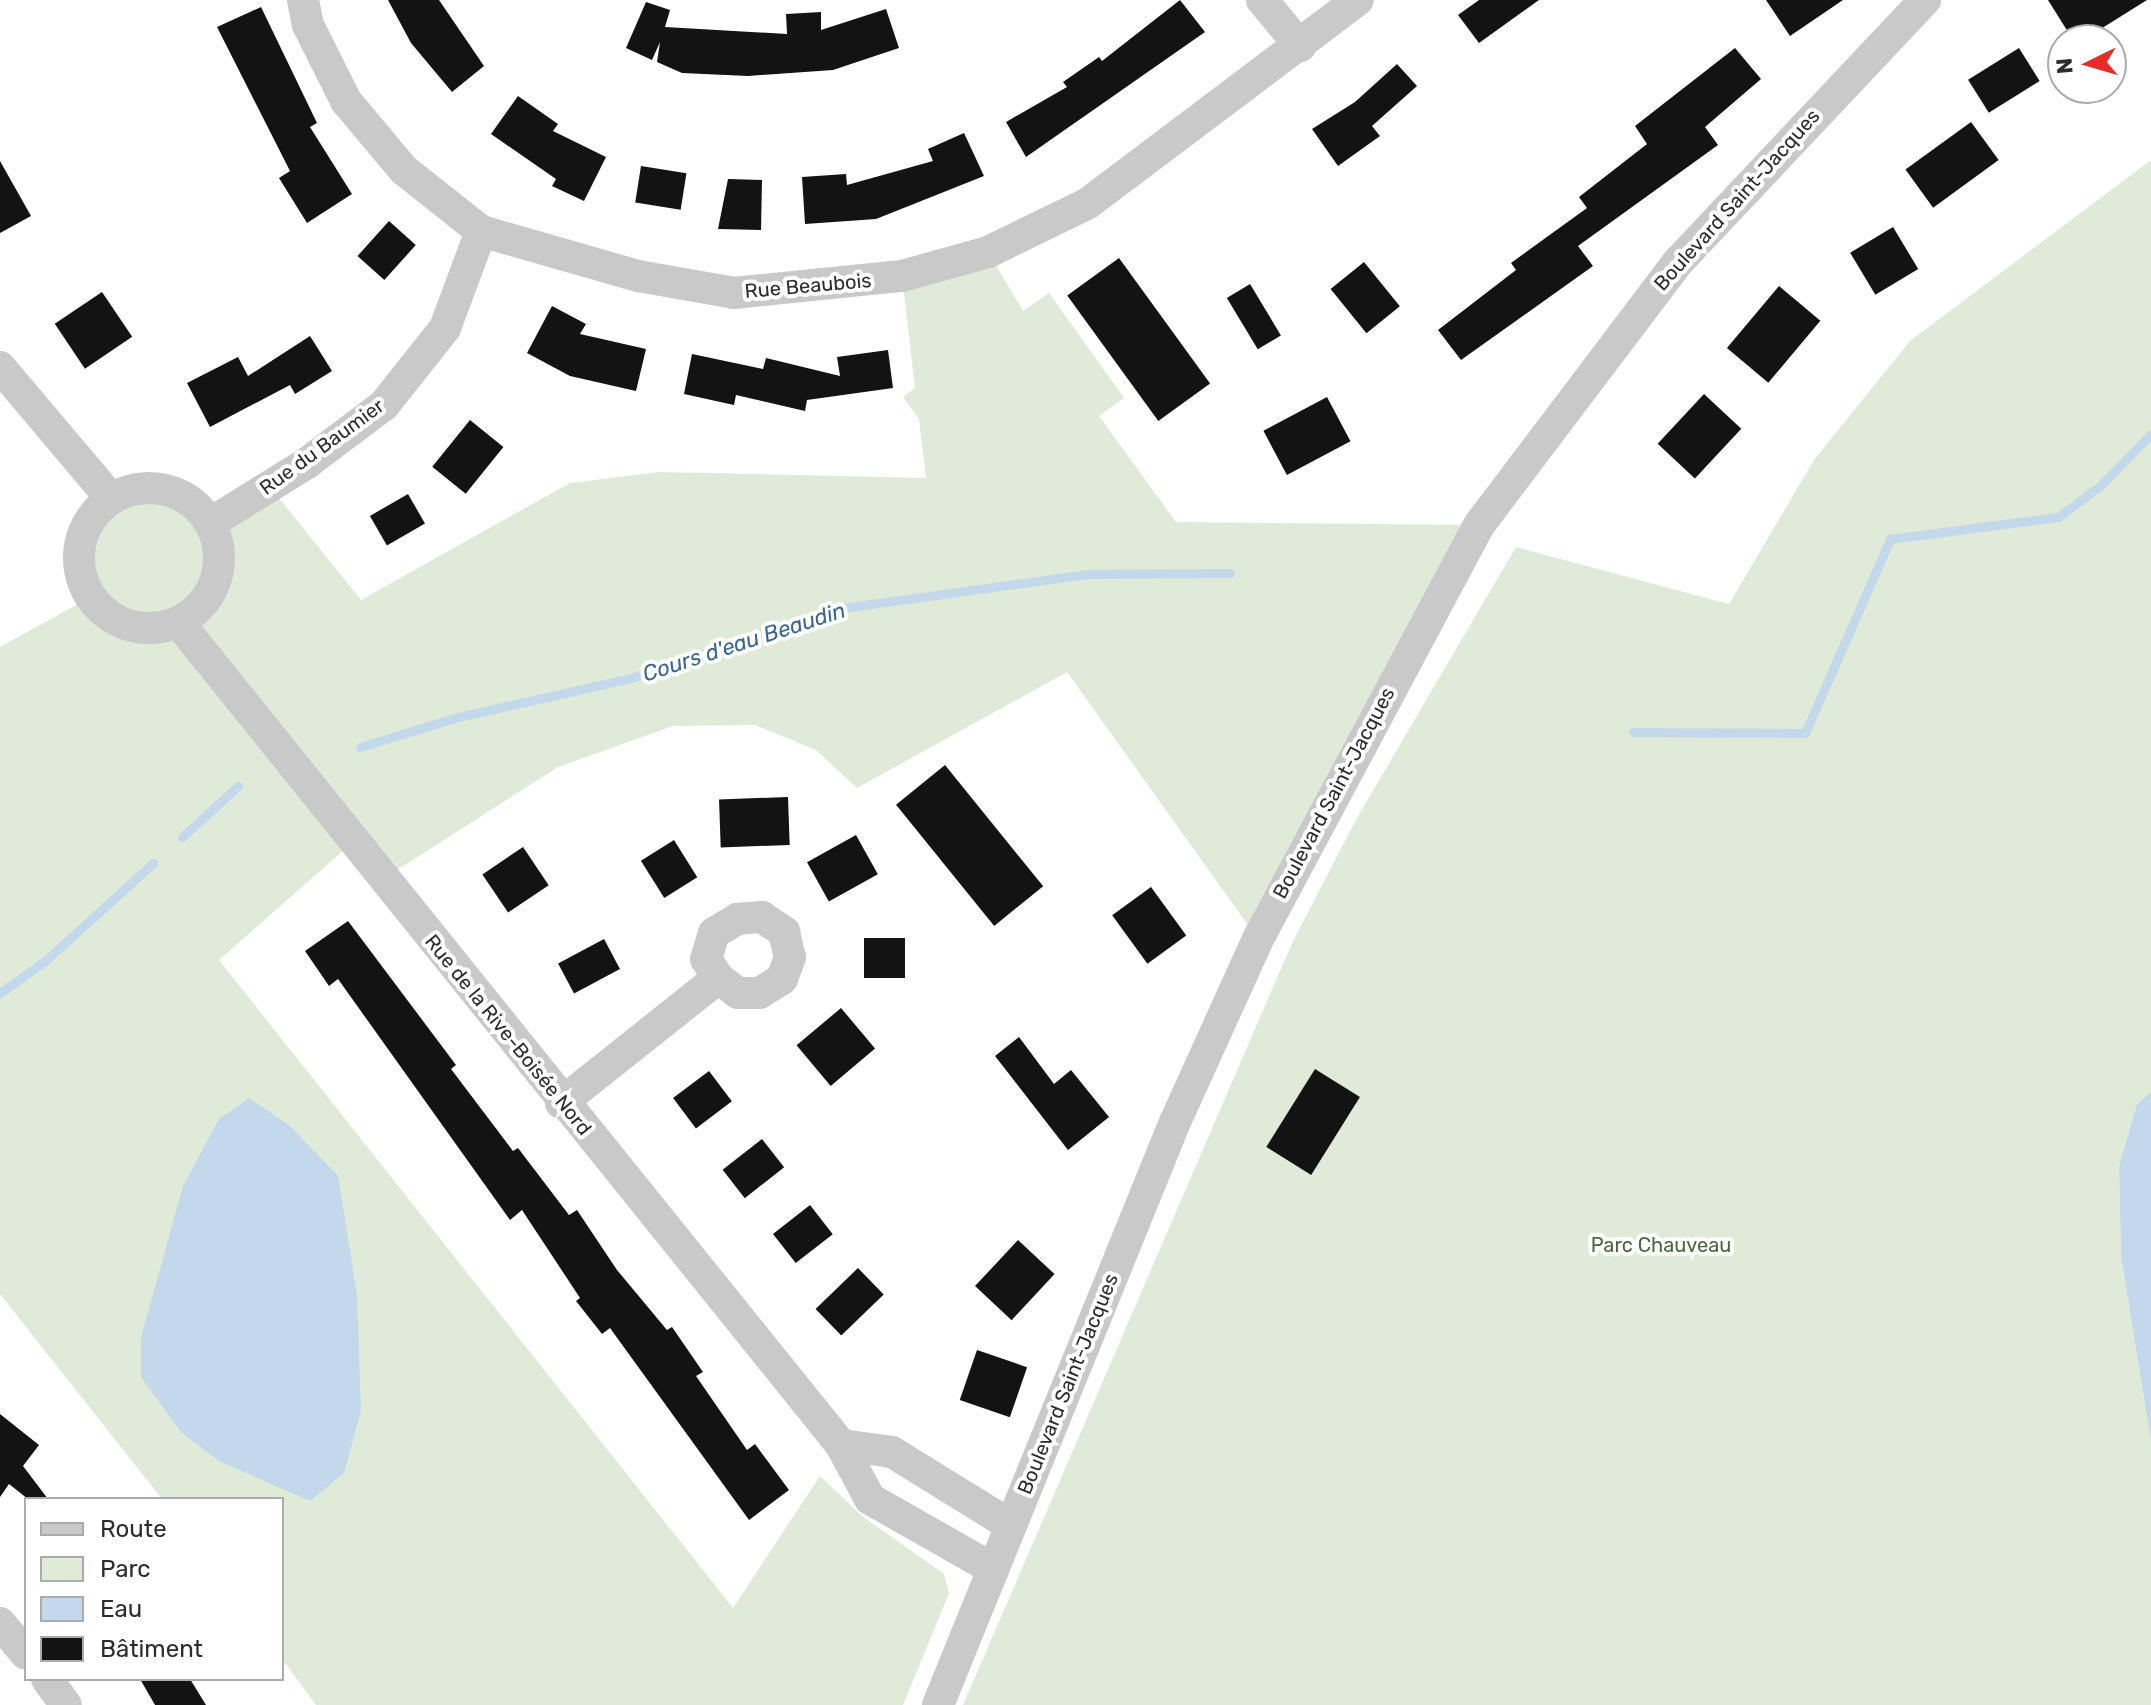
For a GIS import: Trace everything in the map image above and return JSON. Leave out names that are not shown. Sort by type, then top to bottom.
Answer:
[{"type":"street","name":"Rue Beaubois","points":[[303,0],[308,25],[346,101],[404,170],[481,231],[638,276],[734,293],[902,276],[988,252],[1087,204],[1358,0]]},
{"type":"street","points":[[1262,0],[1300,46]]},
{"type":"street","name":"Boulevard Saint-Jacques","points":[[938,1705],[1175,1122],[1258,939],[1479,525],[1679,261],[1925,0]]},
{"type":"street","name":"Rue du Baumier","points":[[212,522],[307,463],[384,405],[445,328],[481,231]]},
{"type":"street","points":[[0,367],[110,497]]},
{"type":"street","points":[[141,486],[183,494],[212,522],[220,571],[204,605],[179,623],[148,630],[121,623],[90,598],[78,553],[88,520],[110,497],[141,486]]},
{"type":"street","name":"Rue de la Rive-Boisée Nord","points":[[179,623],[561,1103],[841,1445],[870,1499],[993,1569]]},
{"type":"street","points":[[561,1103],[718,978]]},
{"type":"street","points":[[841,1445],[892,1452],[1010,1525]]},
{"type":"street","points":[[0,1623],[24,1652]]},
{"type":"street","points":[[48,1681],[66,1705]]},
{"type":"green space","name":"Parc Chauveau","points":[[2151,160],[2151,1092],[2137,1104],[2119,1166],[2121,1256],[2151,1442],[2151,1705],[963,1705],[1293,941],[1357,818],[1516,547],[1729,604],[1814,460],[1910,341]]},
{"type":"green space","points":[[988,252],[1023,311],[1049,293],[1124,398],[1099,416],[1176,522],[1479,525],[1258,939],[1067,672],[857,788],[816,750],[755,725],[673,726],[558,767],[383,879],[353,842],[219,960],[733,1608],[820,1476],[862,1516],[944,1574],[949,1593],[903,1705],[316,1705],[284,1662],[284,1497],[160,1497],[0,1294],[0,647],[89,598],[78,553],[88,520],[110,497],[141,486],[183,494],[212,522],[270,487],[361,600],[570,483],[659,472],[926,478],[919,419],[903,397],[915,388],[902,276]]},
{"type":"water","points":[[2151,1092],[2151,1442],[2121,1256],[2119,1166],[2137,1104]]},
{"type":"water","points":[[249,1098],[290,1126],[338,1176],[357,1295],[361,1411],[344,1473],[310,1501],[219,1461],[181,1432],[141,1377],[141,1337],[183,1186],[219,1119]]},
{"type":"building","points":[[388,0],[439,0],[484,66],[452,92],[411,43]]},
{"type":"building","points":[[1180,0],[1205,32],[1026,157],[1006,122],[1067,87],[1063,82],[1099,57],[1102,61]]},
{"type":"building","points":[[1479,0],[1539,0],[1479,43],[1458,15]]},
{"type":"building","points":[[1766,0],[1843,0],[1790,36]]},
{"type":"building","points":[[2048,0],[2147,0],[2109,24],[2063,24]]},
{"type":"building","points":[[646,2],[670,10],[665,27],[787,34],[786,14],[821,12],[821,30],[886,9],[899,48],[833,70],[748,76],[682,73],[657,62],[660,42],[652,60],[626,48]]},
{"type":"building","points":[[261,7],[317,123],[310,127],[352,194],[307,223],[279,178],[290,171],[217,27]]},
{"type":"building","points":[[1735,48],[1761,79],[1705,127],[1718,145],[1578,246],[1593,266],[1461,360],[1438,330],[1516,270],[1511,263],[1587,208],[1579,197],[1647,144],[1635,126]]},
{"type":"building","points":[[2019,48],[2040,81],[1989,113],[1968,80]]},
{"type":"building","points":[[1397,64],[1417,86],[1372,126],[1380,136],[1338,166],[1312,129],[1355,102]]},
{"type":"building","points":[[518,96],[558,124],[553,131],[606,157],[584,201],[552,186],[556,179],[491,134]]},
{"type":"building","points":[[1971,122],[1999,160],[1933,208],[1905,170]]},
{"type":"building","points":[[964,133],[984,176],[876,219],[805,224],[802,177],[846,174],[847,185],[933,161],[928,149]]},
{"type":"building","points":[[0,161],[31,216],[0,233]]},
{"type":"building","points":[[641,166],[686,173],[681,210],[635,203]]},
{"type":"building","points":[[728,179],[762,180],[761,230],[718,229]]},
{"type":"building","points":[[389,221],[416,245],[384,280],[358,256]]},
{"type":"building","points":[[1893,227],[1918,269],[1875,295],[1850,253]]},
{"type":"building","points":[[1119,258],[1210,383],[1158,421],[1067,296]]},
{"type":"building","points":[[1364,262],[1400,306],[1366,333],[1331,289]]},
{"type":"building","points":[[1250,284],[1281,335],[1258,349],[1227,298]]},
{"type":"building","points":[[1779,286],[1820,321],[1768,383],[1727,348]]},
{"type":"building","points":[[102,292],[132,337],[85,369],[55,324]]},
{"type":"building","points":[[552,306],[586,324],[580,334],[646,349],[636,391],[570,376],[527,353]]},
{"type":"building","points":[[310,336],[332,371],[295,394],[290,385],[210,427],[187,383],[238,357],[248,376]]},
{"type":"building","points":[[888,350],[893,388],[807,400],[805,411],[736,395],[734,405],[684,394],[692,354],[763,369],[766,358],[840,376],[837,357]]},
{"type":"building","points":[[1704,394],[1741,429],[1695,479],[1658,444]]},
{"type":"building","points":[[1327,397],[1350,441],[1287,475],[1263,431]]},
{"type":"building","points":[[470,420],[503,447],[466,494],[432,467]]},
{"type":"building","points":[[408,494],[425,523],[387,545],[370,516]]},
{"type":"building","points":[[945,765],[1043,886],[994,926],[896,805]]},
{"type":"building","points":[[788,797],[790,845],[721,847],[719,799]]},
{"type":"building","points":[[856,835],[878,874],[829,902],[807,862]]},
{"type":"building","points":[[674,840],[697,877],[664,898],[641,861]]},
{"type":"building","points":[[523,847],[549,885],[508,913],[482,874]]},
{"type":"building","points":[[1151,887],[1186,936],[1147,964],[1112,915]]},
{"type":"building","points":[[348,921],[456,1065],[451,1069],[513,1151],[518,1148],[569,1215],[577,1210],[617,1270],[667,1330],[672,1327],[703,1372],[696,1376],[747,1450],[755,1444],[789,1490],[749,1520],[610,1328],[602,1334],[576,1301],[580,1298],[522,1210],[510,1220],[338,979],[329,986],[305,951]]},
{"type":"building","points":[[864,938],[905,938],[905,978],[864,978]]},
{"type":"building","points":[[604,939],[620,969],[574,993],[558,963]]},
{"type":"building","points":[[841,1008],[875,1049],[831,1086],[797,1045]]},
{"type":"building","points":[[1019,1037],[1054,1084],[1071,1070],[1109,1117],[1068,1150],[995,1056]]},
{"type":"building","points":[[1315,1069],[1360,1097],[1311,1175],[1266,1147]]},
{"type":"building","points":[[709,1071],[732,1101],[696,1128],[673,1098]]},
{"type":"building","points":[[762,1139],[784,1167],[745,1198],[723,1170]]},
{"type":"building","points":[[810,1205],[833,1234],[796,1263],[773,1234]]},
{"type":"building","points":[[1018,1240],[1055,1274],[1012,1320],[975,1286]]},
{"type":"building","points":[[858,1268],[884,1295],[841,1336],[816,1309]]},
{"type":"building","points":[[977,1350],[1027,1367],[1010,1417],[960,1400]]},
{"type":"building","points":[[0,1414],[39,1445],[23,1466],[46,1497],[25,1497],[9,1484],[0,1497]]},
{"type":"building","points":[[141,1681],[191,1681],[206,1705],[155,1705]]},
{"type":"waterway","name":"Cours d'eau Beaudin","points":[[1633,732],[1805,733],[1890,539],[2058,517],[2100,486],[2151,434]]},
{"type":"waterway","name":"Cours d'eau Beaudin","points":[[360,747],[458,717],[631,678],[835,609],[1088,574],[1230,573]]},
{"type":"waterway","name":"Cours d'eau Beaudin","points":[[182,837],[238,786]]},
{"type":"waterway","name":"Cours d'eau Beaudin","points":[[0,993],[45,961],[153,863]]}]
